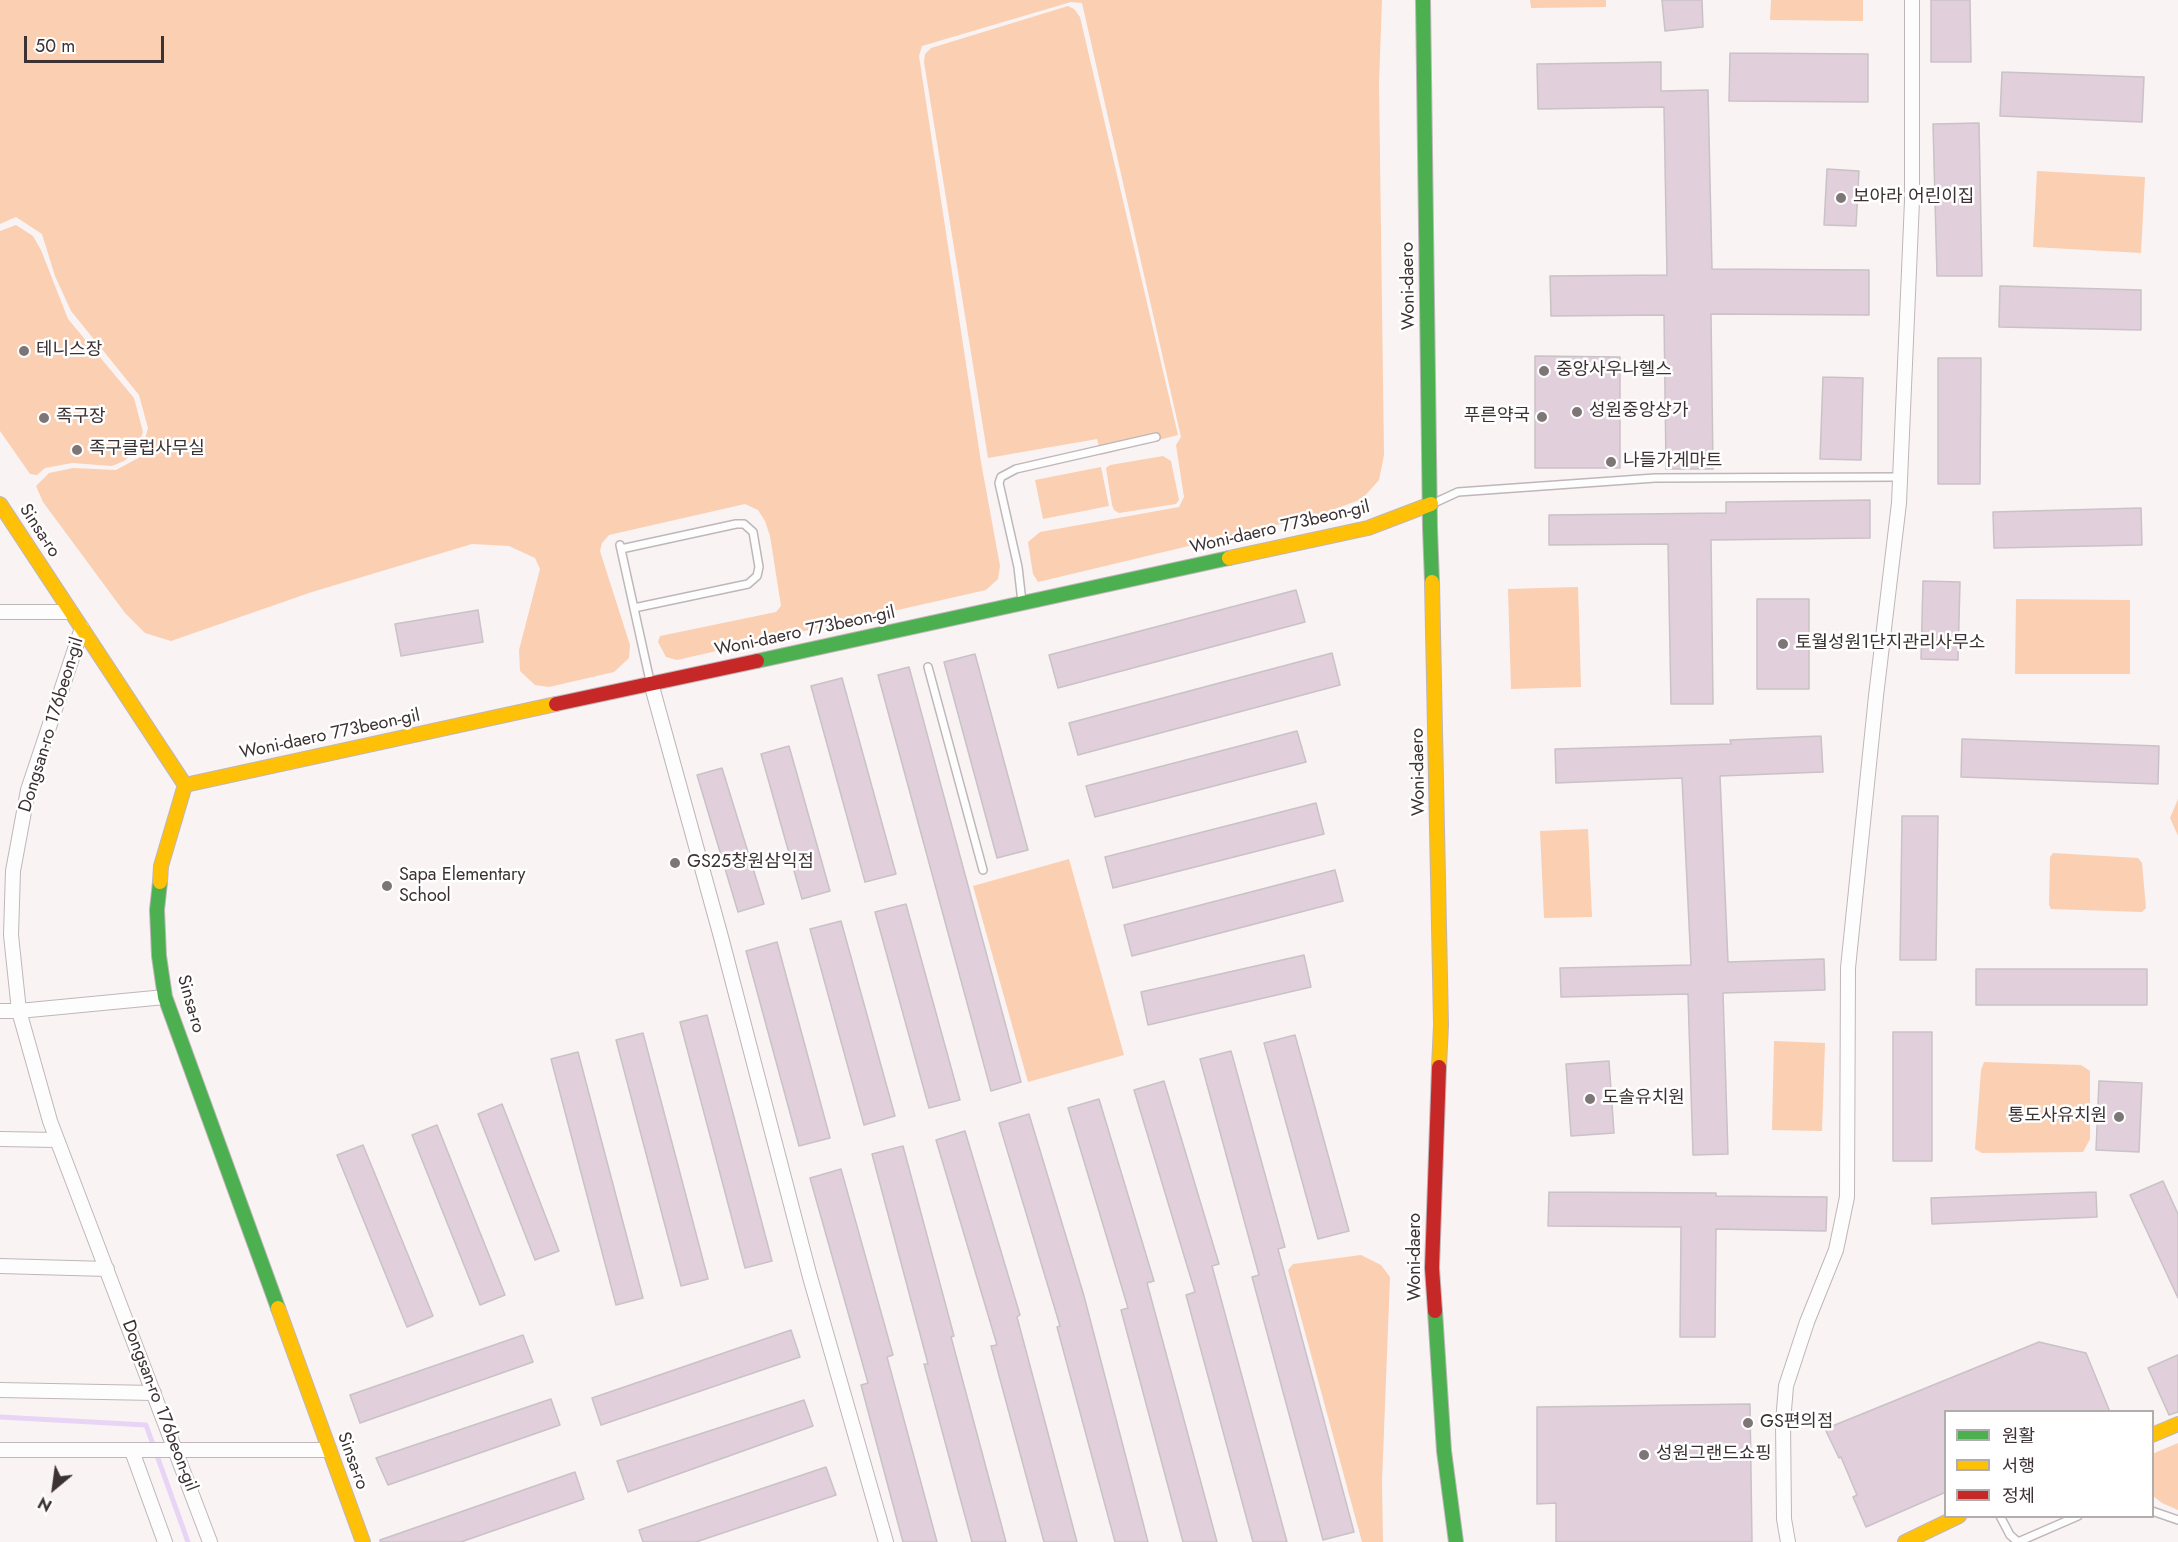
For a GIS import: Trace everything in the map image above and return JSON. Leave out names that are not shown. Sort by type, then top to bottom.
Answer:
[{"type":"main road","name":"Woni-daero","points":[[1423,0],[1441,1025],[1432,1268],[1444,1451],[1456,1542]]},
{"type":"main road","name":"Sinsa-ro","points":[[0,504],[185,785],[161,866],[157,910],[159,956],[165,997],[363,1542]]},
{"type":"main road","name":"Woni-daero 773beon-gil","points":[[185,785],[1368,528],[1431,504]]},
{"type":"main road","points":[[2154,1434],[2178,1424]]},
{"type":"main road","points":[[1905,1542],[1955,1518]]},
{"type":"street","points":[[1788,1542],[1784,1519],[1783,1422],[1786,1386],[1806,1322],[1836,1250],[1847,1197],[1848,968],[1900,477],[1912,201],[1912,0]]},
{"type":"street","points":[[0,612],[71,612]]},
{"type":"street","name":"Dongsan-ro 176beon-gil","points":[[82,628],[28,790],[13,871],[11,935],[19,1011],[50,1121],[154,1393],[172,1451],[210,1542]]},
{"type":"street","points":[[651,684],[721,937],[810,1277],[886,1542]]},
{"type":"street","points":[[0,1011],[165,997]]},
{"type":"street","points":[[0,1139],[57,1140]]},
{"type":"street","points":[[0,1266],[107,1269]]},
{"type":"street","points":[[0,1390],[154,1393]]},
{"type":"street","points":[[0,1450],[329,1450]]},
{"type":"street","points":[[137,1451],[165,1542]]},
{"type":"lane","points":[[1022,603],[1018,567],[999,483],[1001,477],[1016,469],[1156,436]]},
{"type":"lane","points":[[1431,504],[1458,492],[1655,478],[1900,477]]},
{"type":"lane","points":[[634,608],[748,584],[757,576],[759,567],[753,532],[744,524],[736,524],[621,547],[634,608],[651,684]]},
{"type":"lane","points":[[928,667],[983,870]]},
{"type":"lane","points":[[2154,1512],[2178,1520]]},
{"type":"lane","points":[[2001,1518],[2010,1535],[2018,1542],[2073,1518]]},
{"type":"shaded area","points":[[0,0],[1382,0],[1379,83],[1384,455],[1379,480],[1362,499],[1319,515],[1038,582],[1033,574],[1028,542],[1040,532],[1179,507],[1184,497],[1176,445],[1181,437],[1082,3],[1071,2],[922,46],[919,56],[981,462],[1000,566],[998,579],[986,590],[677,660],[666,657],[658,642],[660,636],[776,612],[781,606],[770,536],[765,521],[758,510],[745,504],[609,535],[602,543],[600,551],[630,645],[629,658],[614,672],[549,687],[535,685],[520,671],[519,650],[540,569],[535,558],[509,546],[472,544],[312,592],[171,641],[145,633],[125,613],[43,502],[36,486],[49,473],[73,468],[116,470],[140,457],[148,428],[139,395],[71,311],[55,276],[42,234],[16,217],[0,224]]},
{"type":"shaded area","points":[[1530,0],[1606,0],[1606,7],[1531,8]]},
{"type":"shaded area","points":[[1771,0],[1863,0],[1863,21],[1770,20]]},
{"type":"shaded area","points":[[1068,6],[1074,9],[1080,17],[1178,435],[1101,455],[1097,439],[988,458],[924,62],[925,54],[931,48]]},
{"type":"shaded area","points":[[2037,171],[2145,177],[2141,253],[2033,247]]},
{"type":"shaded area","points":[[16,225],[33,236],[41,250],[68,319],[134,398],[143,432],[136,451],[124,461],[112,466],[72,463],[45,468],[37,475],[30,474],[0,431],[0,231]]},
{"type":"shaded area","points":[[1163,456],[1171,461],[1179,500],[1176,504],[1119,513],[1114,510],[1106,468],[1110,465]]},
{"type":"shaded area","points":[[1101,467],[1109,506],[1043,519],[1035,480]]},
{"type":"shaded area","points":[[1578,587],[1581,687],[1511,689],[1508,589]]},
{"type":"shaded area","points":[[2016,599],[2130,600],[2130,674],[2015,674]]},
{"type":"shaded area","points":[[2178,799],[2178,836],[2170,818]]},
{"type":"shaded area","points":[[1588,829],[1592,917],[1544,918],[1540,831]]},
{"type":"shaded area","points":[[2053,853],[2138,858],[2142,863],[2146,908],[2142,912],[2051,909],[2049,905],[2050,857]]},
{"type":"shaded area","points":[[1069,859],[1124,1055],[1028,1082],[973,886]]},
{"type":"shaded area","points":[[1774,1041],[1825,1043],[1822,1131],[1772,1130]]},
{"type":"shaded area","points":[[1984,1062],[2081,1065],[2090,1071],[2090,1139],[2083,1152],[1982,1153],[1975,1149],[1981,1070]]},
{"type":"shaded area","points":[[1361,1255],[1381,1265],[1390,1277],[1382,1482],[1383,1542],[1362,1542],[1288,1270],[1293,1264]]},
{"type":"shaded area","points":[[2178,1443],[2178,1510],[2154,1497],[2154,1453]]},
{"type":"building","points":[[1662,0],[1702,0],[1703,27],[1665,31]]},
{"type":"building","points":[[1931,0],[1970,0],[1971,62],[1931,62]]},
{"type":"building","points":[[1730,53],[1868,54],[1868,102],[1729,101]]},
{"type":"building","points":[[1661,62],[1661,91],[1708,90],[1712,269],[1869,270],[1869,315],[1711,314],[1713,469],[1666,469],[1664,315],[1551,316],[1550,276],[1667,275],[1664,107],[1538,109],[1537,64]]},
{"type":"building","points":[[2002,72],[2144,77],[2142,122],[2000,116]]},
{"type":"building","points":[[1979,123],[1982,276],[1937,276],[1933,124]]},
{"type":"building","name":"보아라 어린이집","points":[[1827,169],[1859,171],[1856,226],[1824,225]]},
{"type":"building","points":[[2000,286],[2141,290],[2141,330],[1999,327]]},
{"type":"building","name":"성원중앙상가","points":[[1535,356],[1620,357],[1620,468],[1535,468]]},
{"type":"building","points":[[1938,358],[1981,358],[1980,484],[1938,484]]},
{"type":"building","points":[[1823,377],[1863,378],[1861,460],[1820,459]]},
{"type":"building","points":[[1870,500],[1870,538],[1711,540],[1713,704],[1671,704],[1668,544],[1549,545],[1549,515],[1726,513],[1726,502]]},
{"type":"building","points":[[2141,508],[2142,545],[1994,548],[1993,512]]},
{"type":"building","points":[[1923,581],[1960,582],[1958,660],[1921,659]]},
{"type":"building","points":[[1296,590],[1305,622],[1058,688],[1049,655]]},
{"type":"building","name":"토월성원1단지관리사무소","points":[[1757,599],[1809,599],[1809,689],[1757,689]]},
{"type":"building","points":[[478,610],[483,642],[401,656],[395,624]]},
{"type":"building","points":[[1332,653],[1340,685],[1078,755],[1069,723]]},
{"type":"building","points":[[975,654],[1028,850],[997,858],[944,662]]},
{"type":"building","points":[[909,667],[1021,1082],[991,1091],[878,675]]},
{"type":"building","points":[[842,678],[896,874],[865,882],[811,686]]},
{"type":"building","points":[[1297,731],[1306,762],[1095,817],[1086,786]]},
{"type":"building","points":[[1821,736],[1823,772],[1720,776],[1728,962],[1824,959],[1825,990],[1723,993],[1728,1154],[1693,1155],[1688,994],[1561,997],[1560,968],[1691,965],[1682,778],[1556,783],[1555,749],[1731,744],[1730,740]]},
{"type":"building","points":[[1962,739],[2159,746],[2158,784],[1961,777]]},
{"type":"building","points":[[789,746],[830,891],[802,899],[761,754]]},
{"type":"building","points":[[722,768],[764,904],[738,912],[697,775]]},
{"type":"building","points":[[1316,803],[1324,834],[1113,888],[1105,857]]},
{"type":"building","points":[[1902,816],[1938,816],[1936,960],[1900,960]]},
{"type":"building","points":[[1335,870],[1343,901],[1132,956],[1124,925]]},
{"type":"building","points":[[906,904],[960,1100],[929,1108],[875,912]]},
{"type":"building","points":[[841,921],[895,1116],[864,1125],[810,929]]},
{"type":"building","points":[[777,942],[830,1138],[799,1146],[746,951]]},
{"type":"building","points":[[1304,955],[1311,987],[1148,1025],[1141,992]]},
{"type":"building","points":[[1976,969],[2147,969],[2147,1005],[1976,1005]]},
{"type":"building","points":[[707,1015],[772,1261],[745,1268],[680,1022]]},
{"type":"building","points":[[1893,1032],[1932,1032],[1932,1161],[1893,1161]]},
{"type":"building","points":[[643,1033],[708,1279],[681,1286],[616,1040]]},
{"type":"building","points":[[1295,1035],[1349,1231],[1318,1239],[1264,1043]]},
{"type":"building","points":[[1231,1051],[1285,1247],[1278,1249],[1354,1532],[1323,1540],[1252,1277],[1259,1275],[1200,1059]]},
{"type":"building","points":[[578,1052],[643,1298],[616,1305],[551,1059]]},
{"type":"building","name":"도솔유치원","points":[[1609,1061],[1614,1133],[1571,1136],[1566,1064]]},
{"type":"building","points":[[1164,1081],[1219,1264],[1212,1266],[1287,1542],[1253,1542],[1186,1295],[1195,1292],[1134,1090]]},
{"type":"building","name":"통도사유치원","points":[[2099,1081],[2142,1083],[2139,1152],[2096,1150]]},
{"type":"building","points":[[1099,1099],[1154,1281],[1147,1283],[1217,1542],[1183,1542],[1121,1310],[1128,1308],[1068,1108]]},
{"type":"building","points":[[502,1104],[559,1251],[535,1260],[478,1114]]},
{"type":"building","points":[[1029,1114],[1084,1296],[1148,1542],[1115,1542],[1057,1327],[1060,1326],[999,1123]]},
{"type":"building","points":[[437,1125],[505,1295],[480,1305],[412,1135]]},
{"type":"building","points":[[965,1131],[1020,1315],[1017,1317],[1077,1542],[1044,1542],[991,1346],[997,1345],[936,1140]]},
{"type":"building","points":[[363,1145],[433,1316],[407,1327],[337,1155]]},
{"type":"building","points":[[903,1146],[1006,1542],[972,1542],[924,1364],[928,1364],[872,1154]]},
{"type":"building","points":[[841,1169],[893,1355],[887,1357],[937,1542],[903,1542],[861,1385],[868,1383],[810,1178]]},
{"type":"building","points":[[2163,1181],[2178,1214],[2178,1298],[2130,1195]]},
{"type":"building","points":[[1549,1192],[1716,1193],[1716,1196],[1827,1197],[1826,1231],[1716,1229],[1715,1337],[1680,1337],[1681,1227],[1548,1226]]},
{"type":"building","points":[[2096,1192],[2097,1217],[1932,1224],[1931,1198]]},
{"type":"building","points":[[791,1330],[800,1357],[601,1425],[592,1398]]},
{"type":"building","points":[[523,1335],[533,1362],[360,1423],[350,1395]]},
{"type":"building","points":[[2039,1342],[2086,1353],[2109,1410],[1944,1410],[1944,1493],[1866,1527],[1853,1497],[1857,1495],[1841,1457],[1839,1458],[1825,1429]]},
{"type":"building","points":[[2178,1355],[2178,1412],[2169,1415],[2148,1368]]},
{"type":"building","points":[[551,1399],[560,1425],[388,1485],[376,1458]]},
{"type":"building","points":[[804,1400],[813,1426],[628,1492],[617,1461]]},
{"type":"building","name":"성원그랜드쇼핑","points":[[1750,1404],[1752,1542],[1556,1542],[1556,1503],[1537,1504],[1537,1407]]},
{"type":"building","points":[[826,1467],[836,1495],[696,1542],[643,1542],[639,1530]]},
{"type":"building","points":[[575,1472],[584,1499],[461,1542],[380,1542],[380,1540]]},
{"type":"waterway","points":[[0,1417],[146,1425],[188,1542]]},
{"type":"traffic: fast","points":[[1423,0],[1432,582]]},
{"type":"traffic: fast","points":[[757,661],[1229,558]]},
{"type":"traffic: fast","points":[[160,882],[157,910],[159,956],[165,997],[278,1308]]},
{"type":"traffic: fast","points":[[1435,1311],[1444,1451],[1456,1542]]},
{"type":"traffic: slow","points":[[0,504],[185,785],[161,866],[160,882]]},
{"type":"traffic: slow","points":[[1229,558],[1368,528],[1431,504]]},
{"type":"traffic: slow","points":[[1432,582],[1441,1025],[1439,1067]]},
{"type":"traffic: slow","points":[[185,785],[556,704]]},
{"type":"traffic: slow","points":[[278,1308],[363,1542]]},
{"type":"traffic: slow","points":[[2154,1434],[2178,1424]]},
{"type":"traffic: slow","points":[[1905,1542],[1955,1518]]},
{"type":"traffic: jam","points":[[556,704],[757,661]]},
{"type":"traffic: jam","points":[[1435,1311],[1432,1268],[1439,1067]]},
{"type":"place","name":"보아라 어린이집","points":[[1841,198]]},
{"type":"place","name":"테니스장","points":[[24,351]]},
{"type":"place","name":"중앙사우나헬스","points":[[1544,371]]},
{"type":"place","name":"성원중앙상가","points":[[1577,412]]},
{"type":"place","name":"푸른약국","points":[[1542,417]]},
{"type":"place","name":"족구장","points":[[44,418]]},
{"type":"place","name":"족구클럽사무실","points":[[77,450]]},
{"type":"place","name":"나들가게마트","points":[[1611,462]]},
{"type":"place","name":"토월성원1단지관리사무소","points":[[1783,644]]},
{"type":"place","name":"GS25창원삼익점","points":[[675,863]]},
{"type":"place","name":"Sapa Elementary School","points":[[387,886]]},
{"type":"place","name":"도솔유치원","points":[[1590,1099]]},
{"type":"place","name":"통도사유치원","points":[[2119,1117]]},
{"type":"place","name":"GS편의점","points":[[1748,1423]]},
{"type":"place","name":"성원그랜드쇼핑","points":[[1644,1455]]}]
